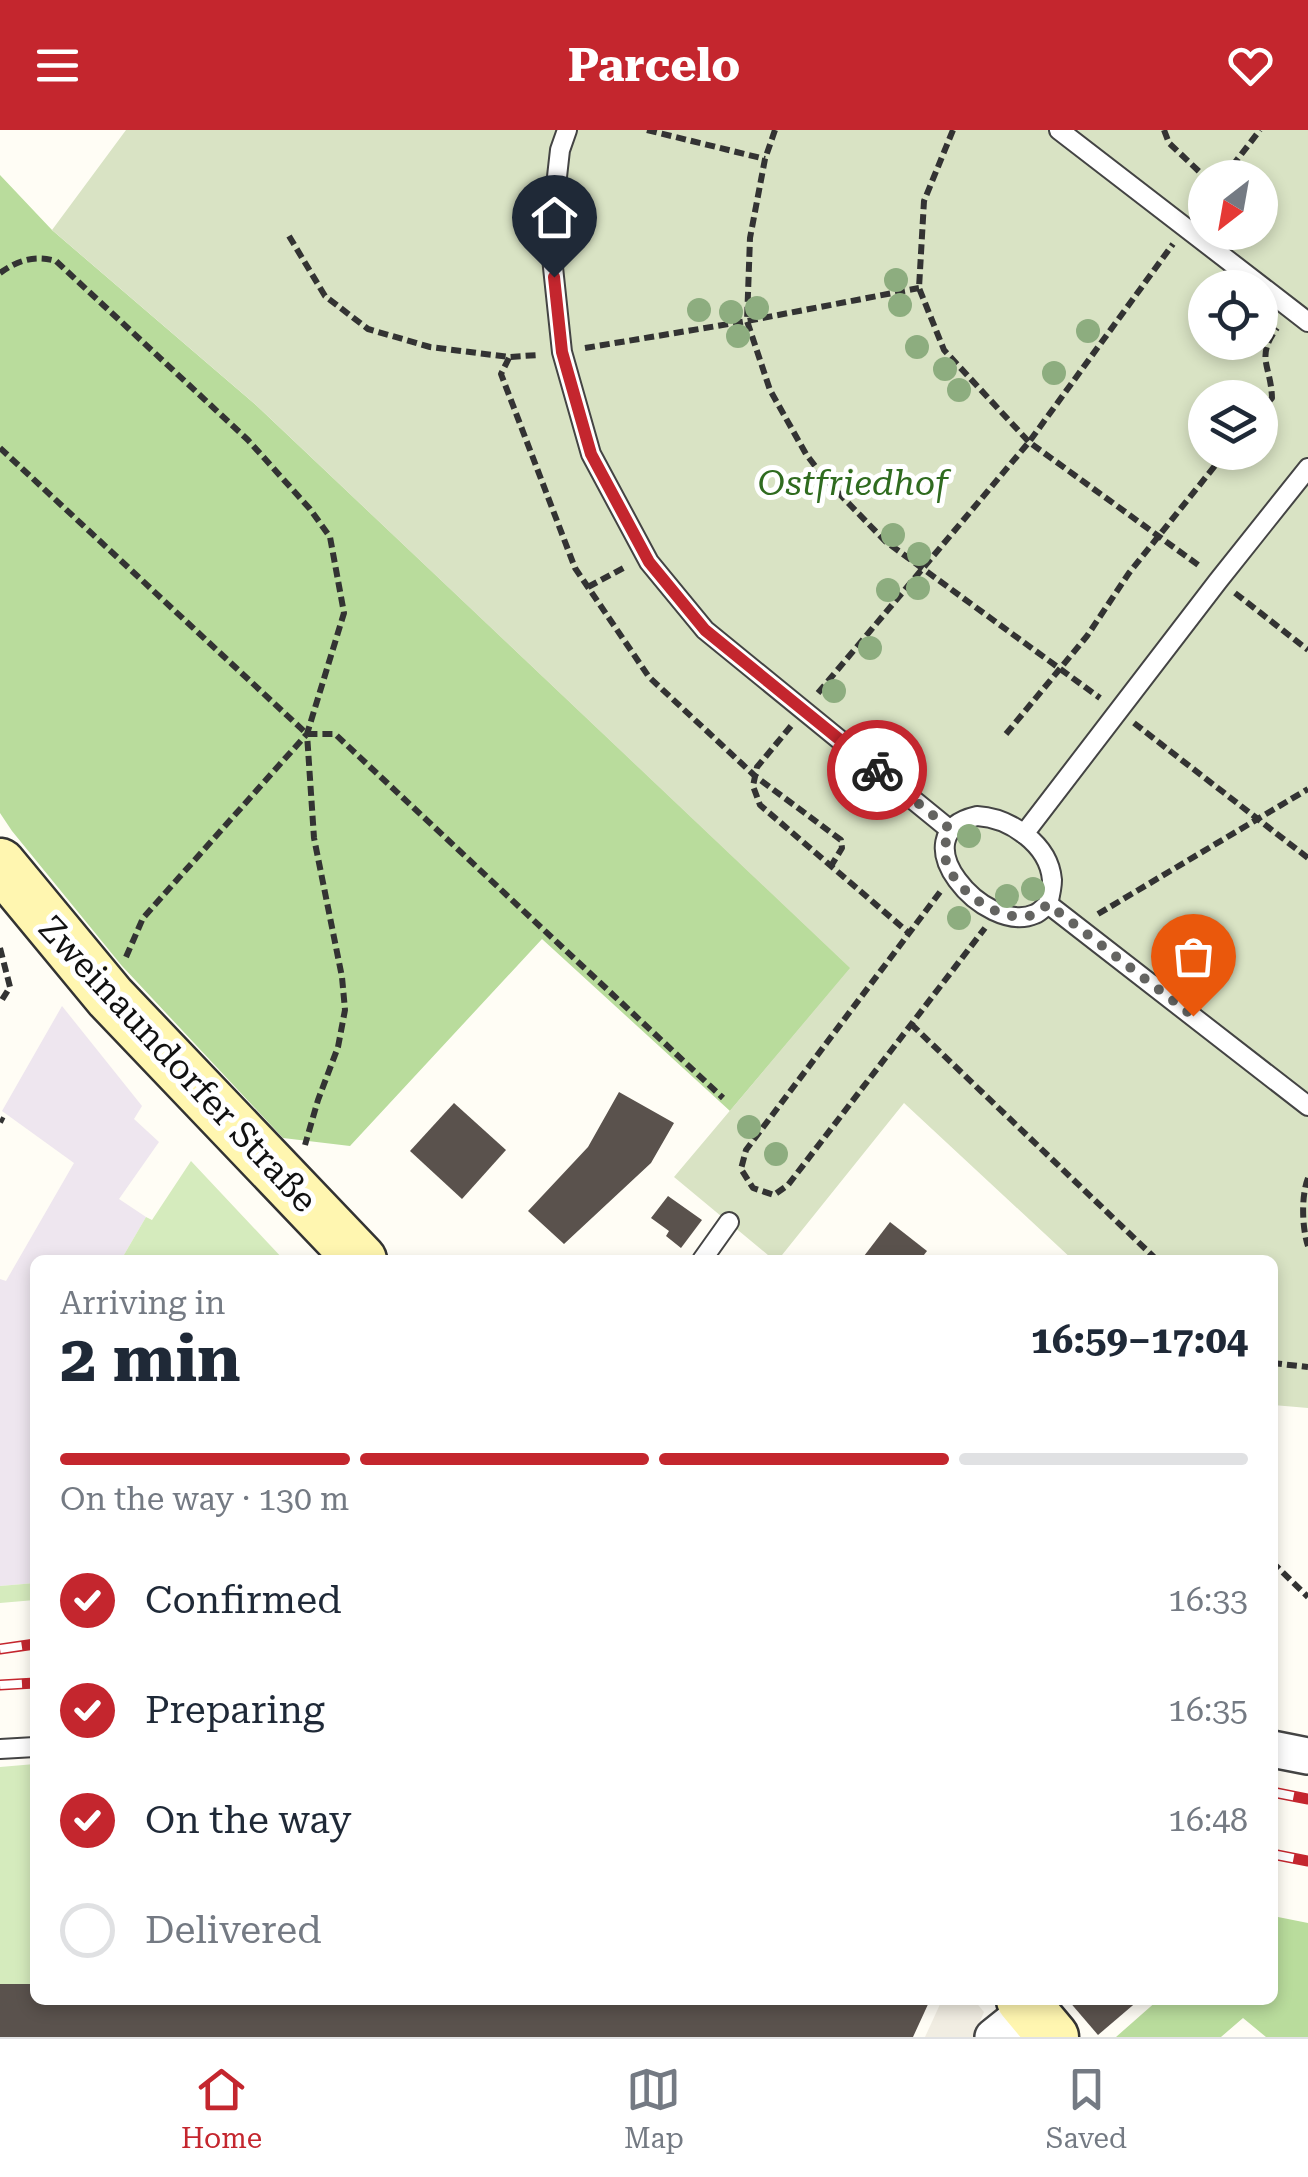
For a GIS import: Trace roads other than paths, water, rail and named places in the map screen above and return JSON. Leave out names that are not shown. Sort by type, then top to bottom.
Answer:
[{"type":"street","name":"Zweinaundorfer Straße","points":[[0,864],[110,997],[356,1255]]},
{"type":"street","points":[[1278,1750],[1308,1756]]},
{"type":"lane","points":[[567,130],[560,150],[550,239],[562,352],[591,454],[645,556],[705,630],[950,829]]},
{"type":"lane","points":[[1059,130],[1308,322]]},
{"type":"lane","points":[[1024,834],[1308,468]]},
{"type":"lane","points":[[977,816],[999,820],[1024,834],[1048,863],[1052,882],[1048,904],[1036,914],[1017,917],[998,912],[965,890],[946,859],[946,840],[958,822],[977,816]]},
{"type":"lane","points":[[1048,904],[1308,1106]]},
{"type":"lane","points":[[705,1255],[728,1222]]},
{"type":"lane","points":[[0,1749],[30,1748]]},
{"type":"railway","points":[[0,1649],[30,1645]]},
{"type":"railway","points":[[0,1685],[30,1683]]},
{"type":"railway","points":[[1278,1793],[1308,1799]]},
{"type":"railway","points":[[1278,1855],[1308,1861]]},
{"type":"park label","name":"Ostfriedhof","points":[[853,483]]}]
